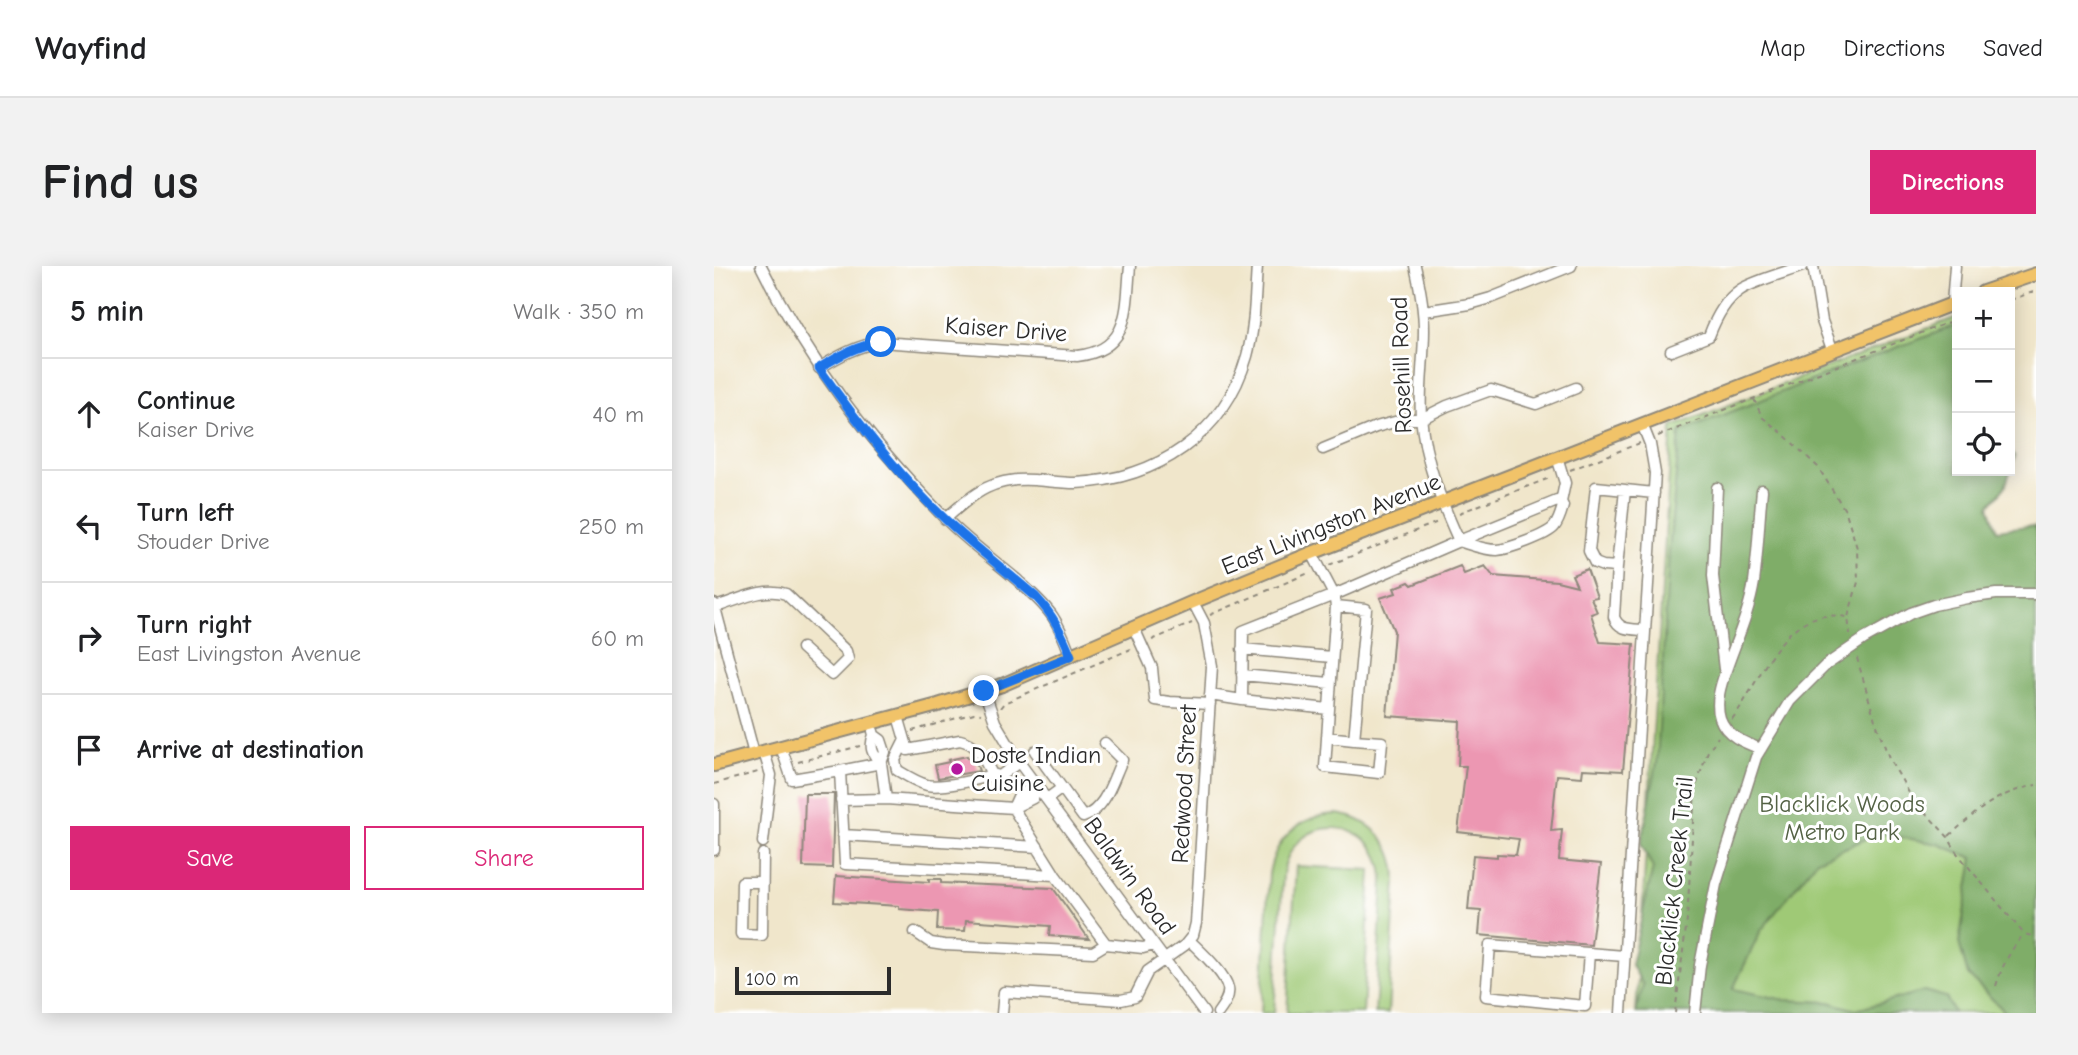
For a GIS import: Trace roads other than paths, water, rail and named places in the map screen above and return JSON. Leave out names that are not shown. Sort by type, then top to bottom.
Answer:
[{"type":"main road","points":[[1998,287],[2036,274]]},
{"type":"main road","name":"East Livingston Avenue","points":[[714,765],[781,747],[872,734],[898,716],[984,691],[1312,552],[1952,304]]},
{"type":"street","points":[[761,266],[777,299],[819,368],[849,410],[882,451],[945,519],[1036,597],[1053,616],[1071,656]]},
{"type":"street","name":"Kaiser Drive","points":[[819,368],[847,351],[881,342],[1077,356],[1100,351],[1110,345],[1123,326],[1130,266]]},
{"type":"street","points":[[945,519],[976,492],[996,483],[1012,480],[1073,483],[1121,477],[1152,468],[1178,452],[1202,432],[1222,408],[1237,383],[1248,354],[1258,266]]},
{"type":"street","name":"Rosehill Road","points":[[1415,266],[1424,312],[1422,419],[1431,471],[1441,502],[1459,541]]},
{"type":"street","points":[[1424,312],[1491,298],[1569,266]]},
{"type":"street","points":[[1671,351],[1709,336],[1715,320],[1741,289],[1803,266]]},
{"type":"street","points":[[1812,266],[1822,321],[1832,349]]},
{"type":"street","points":[[1955,266],[1955,287]]},
{"type":"street","points":[[1323,449],[1376,427],[1406,419],[1422,419],[1447,406],[1491,390],[1536,404],[1576,387]]},
{"type":"street","points":[[1621,1013],[1655,473],[1642,424]]},
{"type":"street","points":[[1459,541],[1483,549],[1496,550],[1508,548],[1551,530],[1563,506],[1561,502],[1565,483],[1557,457]]},
{"type":"street","points":[[1617,567],[1595,563],[1589,551],[1596,488],[1654,493]]},
{"type":"street","points":[[1717,488],[1713,576],[1724,674]]},
{"type":"street","points":[[1625,490],[1614,617],[1622,628],[1645,630]]},
{"type":"street","points":[[1761,749],[1742,742],[1726,728],[1720,717],[1718,702],[1724,674],[1739,636],[1754,584],[1762,490]]},
{"type":"street","points":[[1241,700],[1242,633],[1245,630],[1335,601],[1459,541],[1557,501],[1561,502]]},
{"type":"street","points":[[1312,552],[1335,601],[1325,767],[1379,773],[1382,742],[1327,737]]},
{"type":"street","points":[[763,842],[771,775],[759,753],[716,621],[715,605],[765,592],[777,591],[786,594],[846,651],[848,659],[832,675],[802,648]]},
{"type":"street","points":[[1695,1013],[1700,965],[1716,884],[1756,757],[1790,701],[1826,665],[1853,646],[1911,613],[1967,598],[1996,594],[2036,594]]},
{"type":"street","points":[[1335,601],[1366,609],[1354,740]]},
{"type":"street","name":"Redwood Street","points":[[1189,940],[1196,923],[1211,652],[1202,618],[1193,602]]},
{"type":"street","points":[[1134,628],[1152,668],[1155,700],[1241,700],[1329,709]]},
{"type":"street","points":[[1242,649],[1332,657]]},
{"type":"street","points":[[1241,675],[1330,683]]},
{"type":"street","name":"Baldwin Road","points":[[984,691],[1006,741],[1037,789],[1204,1013]]},
{"type":"street","points":[[898,716],[908,750],[960,740],[969,742],[975,745],[992,774]]},
{"type":"street","points":[[872,734],[881,740],[884,752],[881,765],[886,799]]},
{"type":"street","points":[[904,737],[895,760],[897,771],[930,786],[980,780],[992,774],[1000,776],[1019,762]]},
{"type":"street","points":[[1035,751],[1083,817],[1100,807],[1122,760],[1105,743]]},
{"type":"street","points":[[781,747],[792,779],[896,764]]},
{"type":"street","points":[[840,771],[845,864],[1055,875]]},
{"type":"street","points":[[1047,799],[1062,788]]},
{"type":"street","points":[[1013,808],[1018,797],[1028,790],[1037,789]]},
{"type":"street","points":[[841,800],[886,799],[1013,808]]},
{"type":"street","points":[[714,804],[714,850]]},
{"type":"street","points":[[1013,808],[1055,875],[1105,944]]},
{"type":"street","points":[[843,835],[1038,847]]},
{"type":"street","points":[[762,882],[742,882],[741,934],[762,935],[763,854]]},
{"type":"street","points":[[915,932],[931,943],[944,945],[1093,952],[1105,944],[1143,948],[1154,945]]},
{"type":"street","points":[[1002,1013],[1004,992],[1121,1000],[1135,997],[1148,971],[1189,940],[1214,964],[1228,987],[1227,998],[1218,1013]]},
{"type":"street","points":[[1589,953],[1585,1006],[1486,996],[1490,945],[1589,953],[1625,956]]},
{"type":"street","points":[[1120,1013],[1121,1000]]},
{"type":"place","name":"Doste Indian Cuisine","points":[[957,769]]},
{"type":"park label","name":"Blacklick Woods Metro Park","points":[[1842,818]]}]
